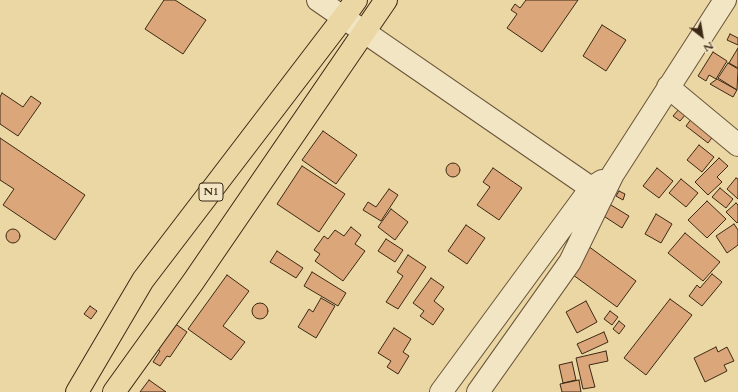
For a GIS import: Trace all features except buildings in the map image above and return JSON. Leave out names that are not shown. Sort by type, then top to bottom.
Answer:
[{"type":"highway","name":"N1","points":[[77,392],[143,280],[356,0]]},
{"type":"highway","points":[[114,392],[193,282],[386,0]]},
{"type":"street","points":[[318,0],[596,193]]},
{"type":"street","points":[[441,392],[596,193],[613,174],[725,0]]},
{"type":"street","points":[[668,87],[738,145]]},
{"type":"street","points":[[478,392],[570,262],[596,193]]}]
